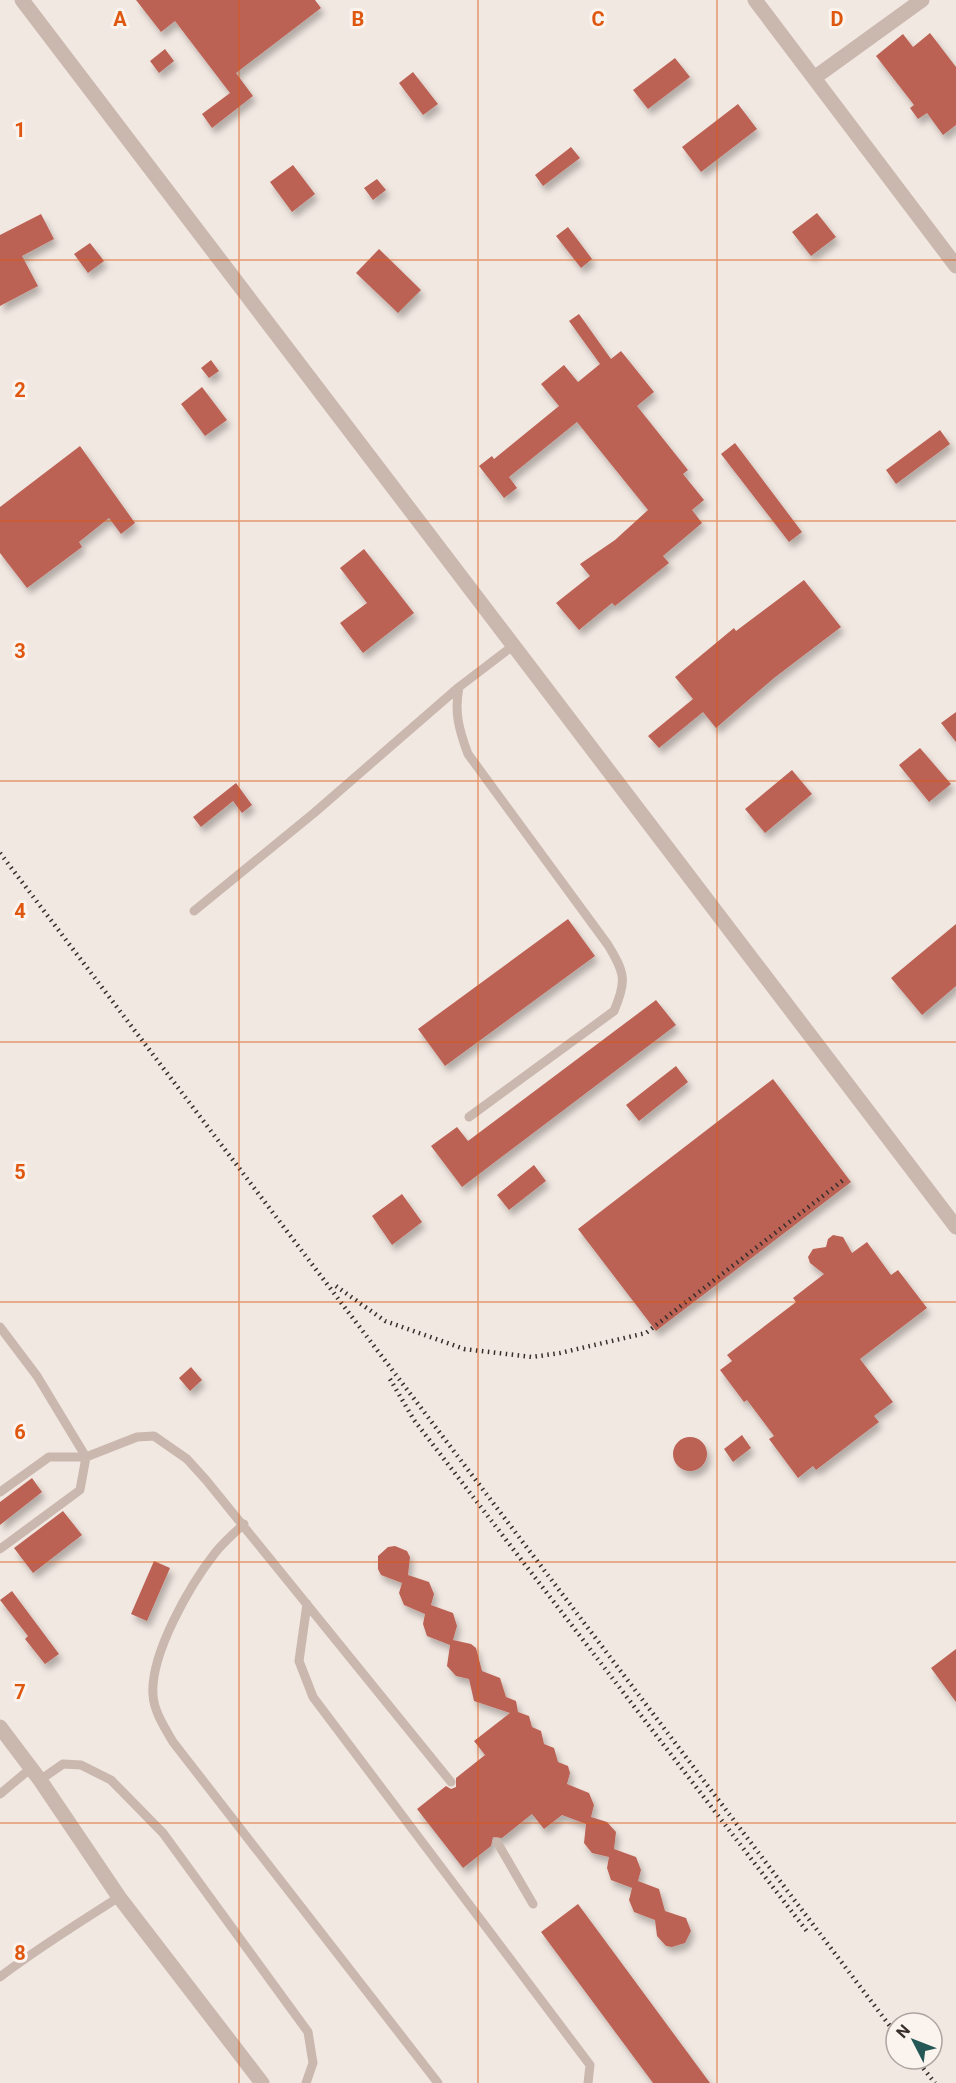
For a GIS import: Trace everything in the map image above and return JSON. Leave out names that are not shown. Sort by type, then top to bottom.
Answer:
[{"type":"street","points":[[22,0],[956,1227]]},
{"type":"street","points":[[755,0],[956,266]]},
{"type":"street","points":[[814,78],[922,0]]},
{"type":"street","points":[[0,1727],[119,1897],[262,2083]]},
{"type":"lane","points":[[194,911],[314,813],[459,687],[514,645]]},
{"type":"lane","points":[[459,687],[455,707],[459,729],[468,754],[608,945],[623,969],[622,992],[614,1011],[469,1117]]},
{"type":"lane","points":[[0,1327],[37,1376],[86,1457],[80,1490],[0,1548]]},
{"type":"lane","points":[[0,1492],[49,1457],[86,1457],[137,1437],[154,1436],[187,1459],[244,1524],[451,1782]]},
{"type":"lane","points":[[244,1524],[215,1553],[178,1612],[162,1650],[153,1695],[160,1719],[173,1742],[438,2083]]},
{"type":"lane","points":[[307,1604],[299,1661],[313,1697],[590,2065],[588,2083]]},
{"type":"lane","points":[[0,1794],[35,1774],[63,1764],[81,1766],[111,1780],[164,1833],[308,2032],[313,2063],[306,2083]]},
{"type":"lane","points":[[497,1842],[533,1904]]},
{"type":"lane","points":[[0,1977],[40,1947],[93,1916],[119,1897]]},
{"type":"building","points":[[136,0],[315,0],[321,8],[236,73],[253,96],[212,128],[202,114],[230,93],[175,21],[161,32]]},
{"type":"building","points":[[930,33],[956,67],[956,125],[943,135],[927,113],[918,119],[910,108],[914,105],[876,56],[903,34],[913,47]]},
{"type":"building","points":[[165,49],[174,61],[159,73],[150,61]]},
{"type":"building","points":[[675,58],[690,77],[648,109],[633,90]]},
{"type":"building","points":[[413,72],[438,104],[423,115],[399,83]]},
{"type":"building","points":[[738,104],[757,129],[701,172],[682,147]]},
{"type":"building","points":[[571,147],[580,158],[543,186],[535,175]]},
{"type":"building","points":[[293,165],[315,194],[292,212],[270,182]]},
{"type":"building","points":[[377,179],[386,190],[373,200],[364,188]]},
{"type":"building","points":[[817,213],[836,237],[811,256],[792,232]]},
{"type":"building","points":[[41,214],[54,239],[22,256],[38,286],[0,306],[0,235]]},
{"type":"building","points":[[568,227],[592,259],[581,268],[556,236]]},
{"type":"building","points":[[90,243],[104,261],[88,273],[74,254]]},
{"type":"building","points":[[379,249],[421,290],[398,313],[356,273]]},
{"type":"building","points":[[579,314],[611,359],[621,351],[654,392],[637,406],[688,470],[683,474],[704,500],[692,510],[702,523],[663,556],[669,563],[615,606],[612,603],[579,630],[556,603],[590,576],[580,564],[615,540],[648,510],[577,422],[509,477],[517,488],[504,498],[479,466],[492,456],[494,459],[559,406],[541,384],[564,365],[578,382],[600,364],[569,321]]},
{"type":"building","points":[[211,360],[219,371],[209,378],[201,368]]},
{"type":"building","points":[[202,387],[227,420],[205,436],[181,404]]},
{"type":"building","points":[[940,430],[950,444],[896,484],[886,470]]},
{"type":"building","points":[[735,443],[802,532],[789,542],[721,454]]},
{"type":"building","points":[[80,446],[135,523],[121,534],[109,518],[79,542],[82,547],[27,588],[0,553],[0,507]]},
{"type":"building","points":[[364,549],[414,613],[363,653],[340,623],[367,603],[340,568]]},
{"type":"building","points":[[804,580],[841,627],[774,678],[716,728],[703,712],[659,748],[648,736],[693,699],[675,677],[734,628],[736,631]]},
{"type":"building","points":[[956,712],[956,742],[941,723]]},
{"type":"building","points":[[920,748],[951,784],[929,802],[899,765]]},
{"type":"building","points":[[792,770],[812,794],[765,833],[745,809]]},
{"type":"building","points":[[236,783],[252,805],[242,813],[233,801],[201,827],[193,817]]},
{"type":"building","points":[[568,919],[595,956],[445,1066],[418,1029]]},
{"type":"building","points":[[956,924],[956,986],[922,1015],[891,978]]},
{"type":"building","points":[[656,1000],[676,1025],[462,1187],[431,1146],[457,1127],[468,1141]]},
{"type":"building","points":[[676,1066],[688,1082],[639,1121],[626,1105]]},
{"type":"building","points":[[773,1079],[851,1182],[656,1331],[578,1229]]},
{"type":"building","points":[[534,1165],[546,1181],[509,1210],[497,1195]]},
{"type":"building","points":[[402,1194],[422,1222],[392,1245],[372,1216]]},
{"type":"building","points":[[833,1235],[843,1237],[852,1253],[867,1242],[891,1275],[898,1270],[927,1308],[860,1359],[893,1402],[874,1416],[879,1422],[816,1470],[813,1466],[798,1478],[769,1439],[774,1436],[747,1400],[744,1402],[720,1370],[732,1361],[727,1355],[796,1302],[793,1298],[824,1274],[810,1263],[808,1257],[813,1249],[826,1247],[828,1239]]},
{"type":"building","points":[[191,1367],[202,1380],[190,1391],[179,1378]]},
{"type":"building","points":[[742,1435],[751,1448],[733,1462],[724,1449]]},
{"type":"building","points":[[690,1437],[702,1442],[707,1454],[702,1466],[690,1471],[678,1466],[673,1454],[678,1442]]},
{"type":"building","points":[[32,1478],[42,1492],[0,1525],[0,1502]]},
{"type":"building","points":[[63,1511],[82,1535],[33,1573],[14,1548]]},
{"type":"building","points":[[395,1546],[407,1551],[410,1557],[408,1575],[429,1582],[434,1594],[431,1605],[453,1613],[457,1626],[453,1640],[471,1644],[476,1648],[482,1671],[500,1678],[506,1697],[516,1701],[518,1712],[529,1716],[532,1727],[541,1731],[544,1744],[554,1748],[558,1762],[568,1766],[570,1773],[567,1784],[589,1793],[594,1805],[591,1817],[607,1822],[616,1832],[614,1849],[636,1857],[641,1870],[638,1881],[659,1889],[665,1911],[686,1918],[691,1931],[685,1943],[672,1947],[666,1946],[657,1936],[655,1920],[634,1912],[629,1900],[632,1888],[611,1880],[607,1868],[609,1857],[592,1853],[584,1843],[586,1824],[562,1815],[544,1829],[532,1814],[502,1838],[493,1837],[491,1846],[463,1868],[417,1809],[446,1786],[451,1789],[456,1787],[456,1778],[485,1755],[474,1741],[510,1713],[474,1701],[469,1679],[456,1676],[447,1666],[450,1645],[427,1636],[423,1624],[425,1614],[404,1605],[399,1593],[402,1583],[381,1575],[378,1569],[378,1556],[388,1547]]},
{"type":"building","points":[[154,1561],[170,1568],[147,1621],[131,1614]]},
{"type":"building","points":[[12,1591],[59,1654],[45,1664],[25,1639],[28,1636],[0,1600]]},
{"type":"building","points":[[956,1649],[956,1702],[931,1668]]},
{"type":"building","points":[[578,1904],[710,2083],[653,2083],[541,1932]]},
{"type":"railway","points":[[0,853],[884,2018]]},
{"type":"railway","points":[[336,1286],[385,1321],[464,1349],[532,1357],[560,1353],[646,1333],[846,1178]]},
{"type":"railway","points":[[390,1379],[414,1420],[809,1934]]},
{"type":"railway","points":[[926,2071],[935,2083]]}]
